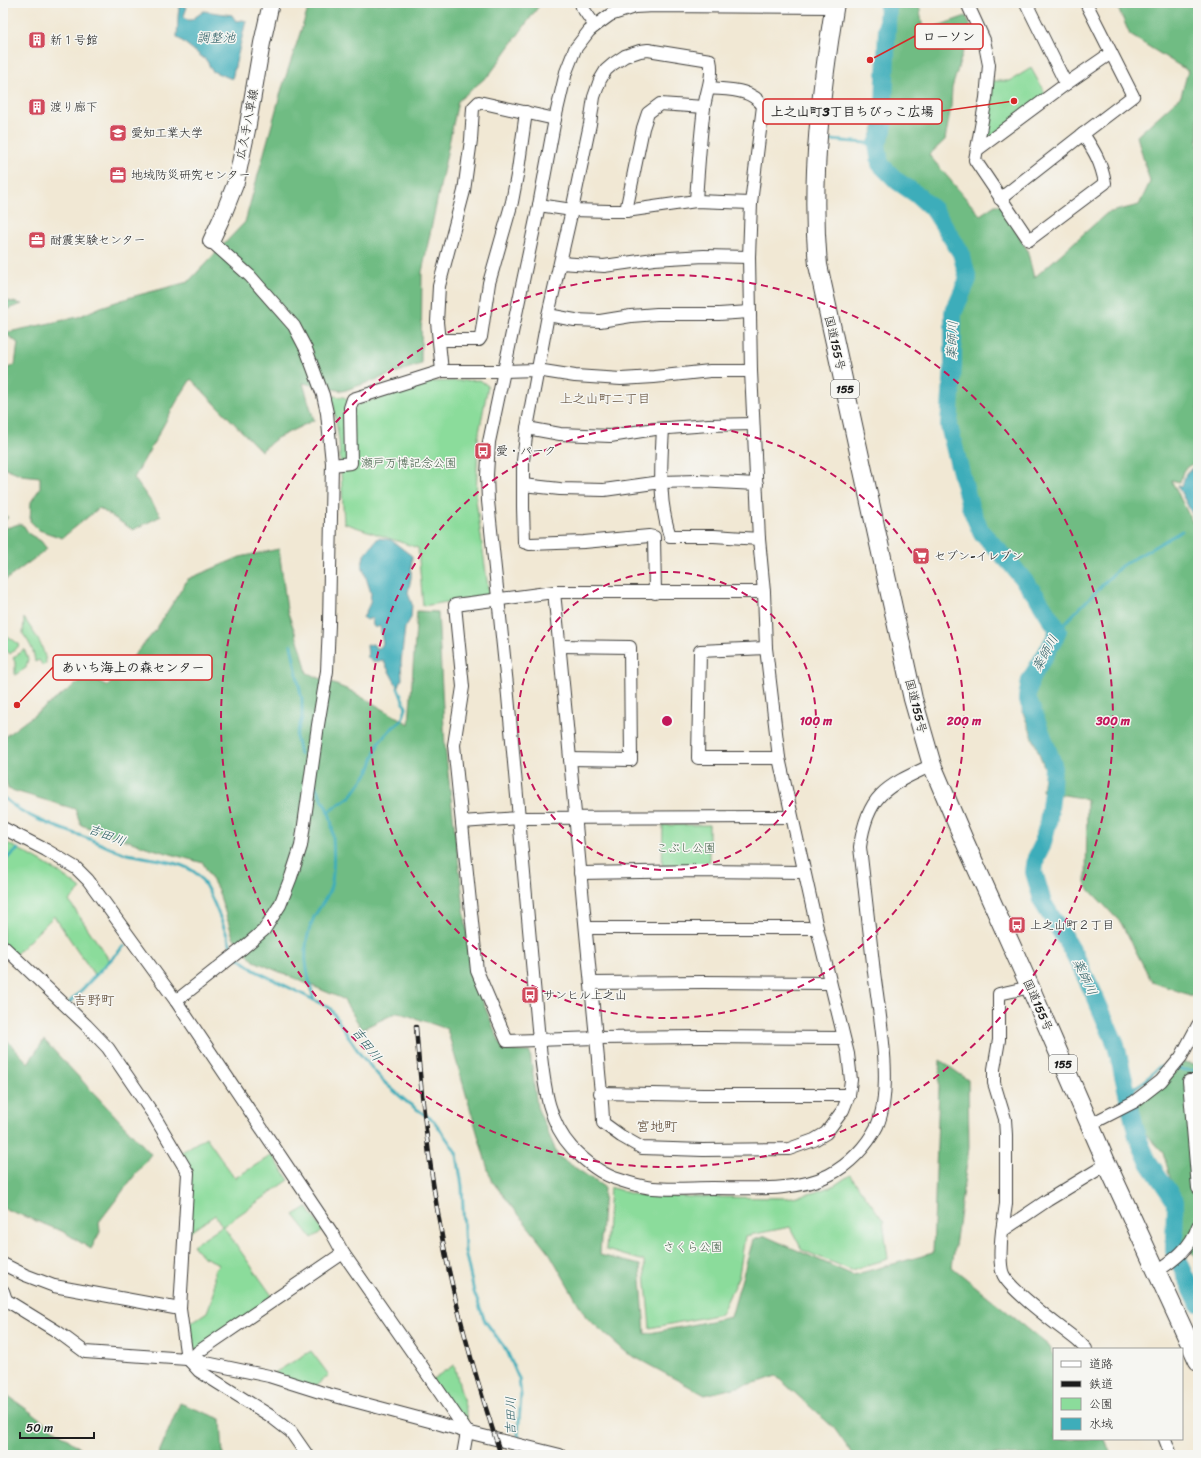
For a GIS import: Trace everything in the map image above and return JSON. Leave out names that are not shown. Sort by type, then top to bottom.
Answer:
[{"type":"highway","name":"国道155号","points":[[834,5],[816,153],[814,194],[818,264],[913,698],[932,765],[964,840],[1089,1124],[1198,1361]]},
{"type":"main road","name":"広久手八草線","points":[[211,241],[236,182],[271,3]]},
{"type":"street","points":[[581,3],[582,7],[595,26]]},
{"type":"street","points":[[967,3],[984,40],[989,65],[986,98],[975,160],[1028,240],[1105,183],[1102,166],[1094,150],[1083,134]]},
{"type":"street","points":[[1026,3],[1066,84]]},
{"type":"street","points":[[1000,199],[1133,96],[1086,3]]},
{"type":"street","points":[[834,5],[634,7],[610,15],[589,31],[575,49],[566,72],[555,120],[539,205],[489,442],[487,475],[520,818],[539,1040],[548,1104],[554,1119],[571,1146],[590,1164],[612,1177],[652,1188],[772,1188],[807,1184],[829,1175],[851,1162],[877,1126],[883,1105],[885,1077],[882,1032],[860,847],[862,830],[869,809],[883,792],[902,779],[932,765]]},
{"type":"street","points":[[655,593],[654,537],[648,536],[584,542],[530,544],[524,542],[523,461],[527,428],[548,315],[572,210],[590,124],[594,97],[600,80],[606,70],[625,56],[648,50],[710,60],[711,66],[709,88],[704,107],[696,201]]},
{"type":"street","points":[[977,150],[1066,84],[1112,53]]},
{"type":"street","points":[[554,592],[603,1122],[621,1136],[642,1148],[703,1150],[789,1149],[814,1140],[826,1133],[843,1110],[849,1095],[851,1080],[850,1063],[791,817],[779,758],[766,648],[764,592],[759,539],[753,424],[749,312],[749,257],[752,203],[763,106],[750,94],[744,92],[709,88]]},
{"type":"street","points":[[442,371],[437,322],[439,286],[464,191],[471,140],[473,108],[479,102],[555,120]]},
{"type":"street","points":[[626,211],[643,128],[648,113],[660,104],[704,107]]},
{"type":"street","points":[[440,340],[479,340],[481,337],[489,283],[512,202],[526,112]]},
{"type":"street","points":[[539,205],[572,210],[626,211],[696,201],[752,203]]},
{"type":"street","points":[[176,1001],[264,930],[280,905],[301,846],[327,671],[332,465],[327,414],[323,395],[306,349],[294,326],[250,276],[211,241]]},
{"type":"street","points":[[561,262],[604,266],[654,259],[704,256],[749,257]]},
{"type":"street","points":[[548,315],[576,320],[600,321],[657,314],[719,314],[749,312]]},
{"type":"street","points":[[332,465],[351,463],[350,408],[354,399],[442,371],[537,370],[610,379],[654,377],[710,371],[751,371]]},
{"type":"street","points":[[527,428],[560,434],[603,436],[709,425],[753,424]]},
{"type":"street","points":[[663,429],[661,482],[667,528],[670,536],[714,536],[759,539]]},
{"type":"street","points":[[523,485],[560,489],[604,490],[661,482],[697,481],[757,484]]},
{"type":"street","points":[[764,592],[554,592],[455,605],[463,687],[454,745],[477,971],[507,1041],[702,1036],[844,1038]]},
{"type":"street","points":[[560,646],[630,648],[631,760],[570,759]]},
{"type":"street","points":[[766,648],[700,651],[698,758],[779,758]]},
{"type":"street","points":[[462,822],[520,818],[791,817]]},
{"type":"street","points":[[3,828],[46,850],[76,868],[88,880],[176,1001],[332,1233],[343,1253],[418,1359],[467,1432],[463,1455]]},
{"type":"street","points":[[580,873],[701,871],[804,872]]},
{"type":"street","points":[[586,928],[817,928]]},
{"type":"street","points":[[3,946],[108,1048],[153,1114],[188,1173],[180,1309],[189,1360],[199,1371],[269,1415],[291,1432],[307,1455]]},
{"type":"street","points":[[591,984],[703,982],[830,983]]},
{"type":"street","points":[[1030,987],[999,994],[999,1040],[994,1070],[994,1083],[1005,1119],[1006,1135],[1006,1204],[1002,1231],[1002,1274],[1012,1287],[1078,1340],[1085,1348]]},
{"type":"street","points":[[1089,1124],[1134,1102],[1161,1081],[1181,1057],[1198,1025]]},
{"type":"street","points":[[1198,1081],[1189,1081],[1198,1188]]},
{"type":"street","points":[[600,1093],[849,1095]]},
{"type":"street","points":[[1002,1231],[1048,1200],[1107,1164]]},
{"type":"street","points":[[1156,1272],[1179,1256],[1190,1243],[1198,1226]]},
{"type":"street","points":[[189,1360],[198,1352],[343,1253]]},
{"type":"street","points":[[3,1264],[25,1275],[54,1286],[180,1309]]},
{"type":"street","points":[[3,1291],[6,1300],[58,1332],[85,1352],[189,1360],[269,1376],[467,1432],[560,1455]]},
{"type":"street","points":[[1165,1440],[1171,1455]]},
{"type":"green space","points":[[310,3],[541,3],[490,74],[458,101],[422,272],[421,364],[343,391],[303,383],[314,420],[277,438],[261,451],[191,379],[134,478],[161,516],[133,530],[99,508],[62,538],[39,530],[30,521],[31,502],[40,488],[40,477],[22,475],[3,467],[3,370],[15,365],[18,343],[4,333],[78,317],[101,307],[131,297],[188,282],[245,222],[282,88]]},
{"type":"green space","points":[[919,3],[923,31],[966,16],[973,31],[966,42],[952,88],[951,106],[945,140],[929,155],[980,215],[995,205],[1000,205],[1027,249],[1034,278],[1107,213],[1139,205],[1150,182],[1137,136],[1181,96],[1188,71],[1130,35],[1116,3],[1198,3],[1198,445],[1196,444],[1196,461],[1183,471],[1180,482],[1171,480],[1198,533],[1198,998],[1152,982],[1121,923],[1086,886],[1087,799],[1042,791],[1045,769],[1022,710],[1036,677],[1061,631],[1044,596],[990,535],[976,508],[956,428],[955,403],[956,315],[973,281],[964,249],[929,198],[887,166],[870,140],[877,118],[889,103],[893,4]]},
{"type":"green space","points":[[1031,68],[1046,95],[991,137],[984,133],[991,81],[1010,81]]},
{"type":"green space","points":[[3,300],[22,304],[3,311]]},
{"type":"green space","name":"瀬戸万博記念公園","points":[[480,380],[488,386],[478,438],[476,500],[489,595],[423,606],[418,548],[344,523],[339,441],[332,396],[344,397],[357,405],[428,382]]},
{"type":"green space","points":[[3,515],[8,517],[4,522],[6,528],[19,524],[24,526],[29,534],[41,541],[47,549],[3,582]]},
{"type":"green space","points":[[279,549],[287,610],[301,649],[307,673],[351,691],[409,724],[417,611],[438,612],[445,747],[472,976],[503,1050],[530,1052],[537,1107],[558,1156],[604,1187],[600,1255],[640,1265],[645,1334],[731,1317],[753,1240],[765,1236],[853,1275],[933,1253],[940,1060],[968,1080],[969,1148],[952,1267],[1049,1346],[1053,1353],[1053,1440],[1105,1440],[1111,1455],[853,1455],[834,1428],[776,1376],[762,1381],[705,1395],[627,1353],[586,1317],[550,1254],[491,1180],[447,1029],[398,1012],[362,1029],[343,999],[254,961],[233,937],[218,890],[203,863],[149,848],[81,825],[75,809],[8,789],[3,768],[3,738],[87,676],[108,686],[155,631],[188,579],[240,557]]},
{"type":"green space","points":[[24,618],[38,639],[43,650],[46,663],[43,666],[39,660],[35,662],[31,647],[23,634]]},
{"type":"green space","points":[[3,635],[9,637],[20,645],[10,654],[3,647]]},
{"type":"green space","points":[[24,649],[28,659],[26,668],[15,675],[15,662],[13,658]]},
{"type":"green space","name":"こぶし公園","points":[[663,825],[709,825],[709,871],[662,870]]},
{"type":"green space","points":[[3,841],[53,869],[81,889],[69,901],[110,961],[95,976],[54,916],[14,956],[3,946]]},
{"type":"green space","points":[[3,1036],[28,1063],[44,1040],[151,1154],[99,1222],[100,1232],[91,1249],[64,1232],[3,1208]]},
{"type":"green space","points":[[1184,1062],[1198,1065],[1198,1258],[1177,1244],[1178,1205],[1163,1152],[1126,1113],[1157,1091]]},
{"type":"green space","points":[[206,1137],[235,1178],[272,1155],[289,1180],[223,1226],[275,1300],[190,1361],[183,1328],[207,1312],[214,1293],[214,1271],[219,1264],[202,1256],[193,1245],[222,1226],[215,1215],[184,1236],[188,1173],[177,1155]]},
{"type":"green space","name":"さくら公園","points":[[850,1175],[883,1220],[888,1259],[851,1270],[802,1250],[790,1227],[745,1236],[739,1275],[721,1314],[650,1328],[644,1261],[606,1250],[610,1187],[639,1196],[787,1198],[813,1193],[835,1185]]},
{"type":"green space","points":[[307,1207],[323,1231],[312,1238],[294,1215]]},
{"type":"green space","points":[[311,1351],[329,1375],[312,1389],[269,1376]]},
{"type":"green space","points":[[454,1365],[467,1414],[467,1432],[431,1380]]},
{"type":"green space","points":[[3,1392],[84,1451],[122,1455],[3,1455]]},
{"type":"green space","points":[[180,1403],[221,1419],[223,1455],[158,1455]]},
{"type":"water","name":"調整池","points":[[180,5],[187,7],[184,16],[188,20],[191,20],[204,11],[232,15],[236,21],[246,21],[232,79],[212,71],[207,61],[177,37]]},
{"type":"water","points":[[1198,464],[1198,525],[1177,485],[1182,486],[1186,473]]},
{"type":"water","points":[[378,538],[391,540],[412,556],[411,578],[408,593],[412,604],[411,618],[405,628],[401,662],[402,679],[398,688],[383,660],[373,662],[368,658],[367,645],[373,644],[377,649],[383,644],[380,626],[375,628],[373,626],[372,618],[367,620],[363,618],[370,603],[371,593],[362,565],[364,555]]},
{"type":"waterway","name":"薬師川","points":[[888,3],[883,130],[877,144],[880,164],[897,181],[916,194],[934,210],[961,253],[968,279],[953,313],[953,365],[949,426],[970,506],[981,532],[1011,564],[1037,597],[1058,630],[1055,638],[1030,680],[1027,698],[1053,764],[1052,792],[1048,823],[1042,846],[1036,858],[1034,872],[1043,903],[1072,950],[1092,990],[1116,1045],[1137,1136],[1148,1161],[1175,1201],[1174,1251],[1198,1303]]},
{"type":"waterway","points":[[831,140],[877,144]]},
{"type":"waterway","points":[[1058,630],[1121,566],[1182,531]]},
{"type":"waterway","points":[[291,645],[302,700],[302,718],[296,737],[300,754]]},
{"type":"waterway","points":[[328,812],[351,796],[369,771],[379,742],[402,720],[406,708],[398,688]]},
{"type":"waterway","points":[[314,783],[330,816],[334,850],[330,890],[314,917],[307,939],[307,969],[314,1000]]},
{"type":"waterway","name":"吉田川","points":[[3,797],[12,805],[32,817],[54,826],[117,851],[174,863],[197,874],[207,889],[233,951]]},
{"type":"waterway","points":[[3,862],[18,849]]},
{"type":"waterway","points":[[69,1003],[124,946]]},
{"type":"waterway","name":"吉田川","points":[[238,957],[254,970],[330,1008],[360,1054],[385,1083],[408,1103],[434,1121],[454,1149],[457,1155],[462,1186],[465,1251],[474,1292],[485,1321],[507,1351],[519,1379],[521,1396],[518,1434],[520,1441]]},
{"type":"waterway","points":[[1127,1093],[1146,1080],[1159,1067],[1168,1068]]},
{"type":"waterway","points":[[1176,1069],[1198,1071]]},
{"type":"waterway","name":"吉田川","points":[[521,1449],[522,1453],[525,1455]]},
{"type":"railway","points":[[416,1027],[428,1145],[441,1233],[458,1311],[471,1359],[501,1455]]},
{"type":"place","name":"新１号館","points":[[37,40]]},
{"type":"place","name":"ローソン","points":[[870,60]]},
{"type":"place","name":"上之山町3丁目ちびっこ広場","points":[[1014,101]]},
{"type":"place","name":"渡り廊下","points":[[37,107]]},
{"type":"place","name":"愛知工業大学","points":[[118,133]]},
{"type":"place","name":"地域防災研究センター","points":[[118,175]]},
{"type":"place","name":"耐震実験センター","points":[[37,240]]},
{"type":"place","name":"愛・パーク","points":[[483,451]]},
{"type":"place","name":"セブン-イレブン","points":[[921,556]]},
{"type":"place","name":"あいち海上の森センター","points":[[17,705]]},
{"type":"place","name":"上之山町２丁目","points":[[1017,925]]},
{"type":"place","name":"サンヒル上之山","points":[[530,995]]},
{"type":"district","name":"上之山町二丁目","points":[[605,398]]},
{"type":"district","name":"吉野町","points":[[94,1000]]},
{"type":"district","name":"宮地町","points":[[657,1126]]}]
